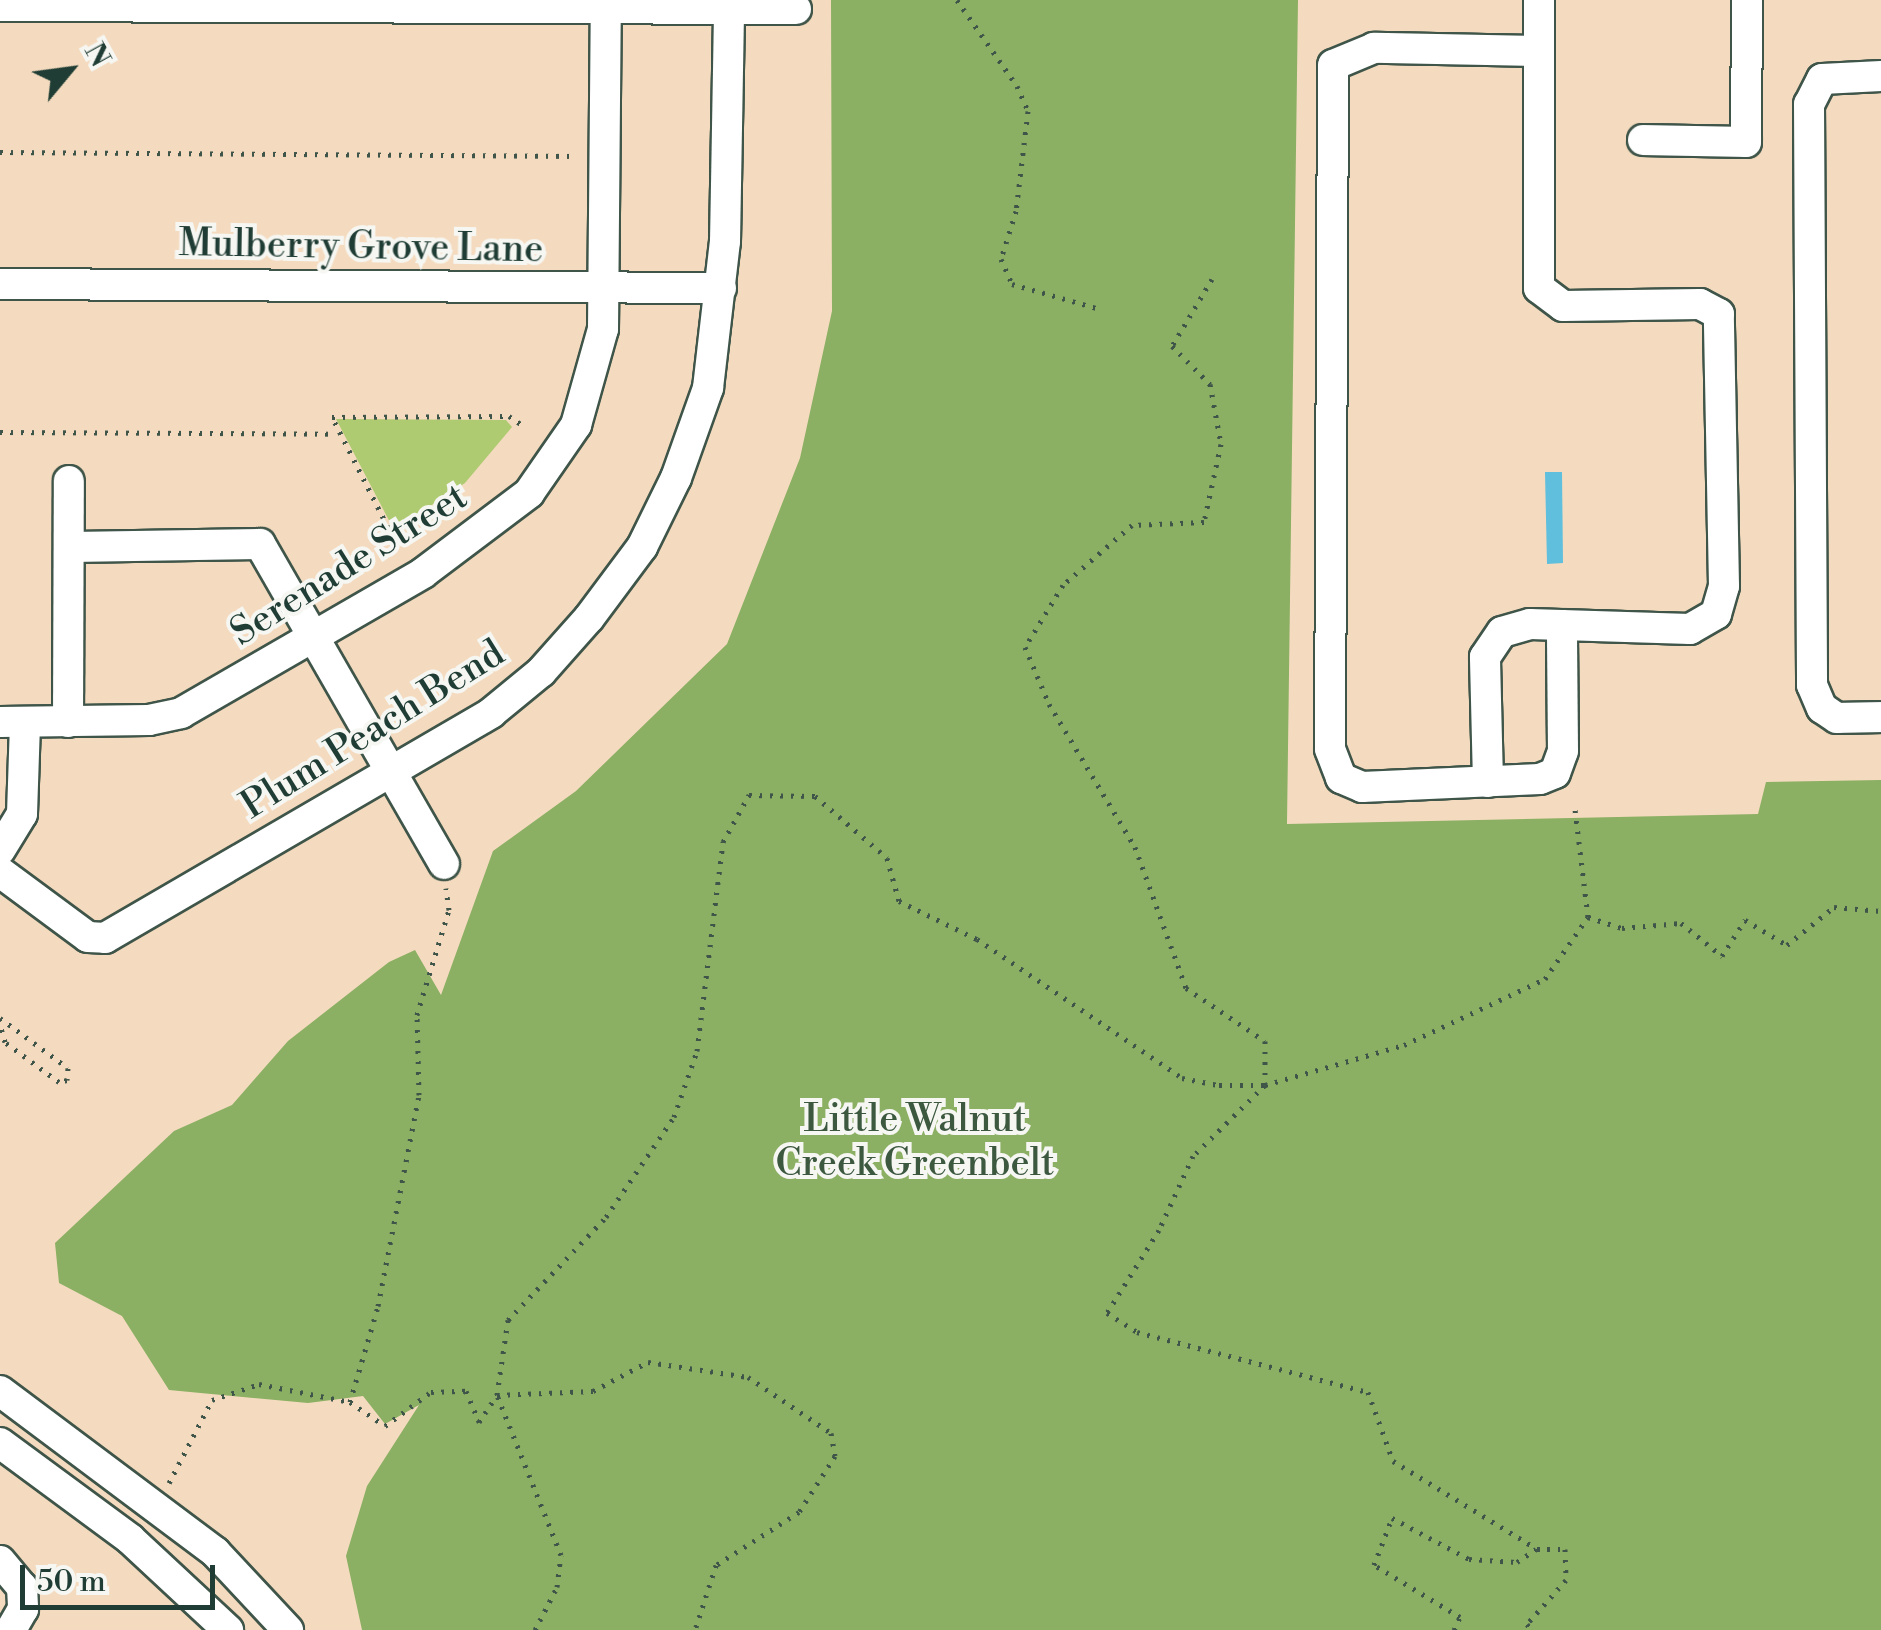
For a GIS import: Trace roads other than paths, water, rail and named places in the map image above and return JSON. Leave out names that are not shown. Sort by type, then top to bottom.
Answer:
[{"type":"street","points":[[1488,782],[1485,657],[1490,643],[1513,626],[1690,629],[1716,614],[1724,586],[1724,325],[1711,306],[1563,306],[1538,288],[1538,0]]},
{"type":"street","points":[[1644,140],[1746,142],[1746,0]]},
{"type":"street","points":[[0,6],[606,4],[796,9]]},
{"type":"street","name":"Serenade Street","points":[[13,722],[170,718],[484,532],[529,493],[586,401],[602,329],[606,4]]},
{"type":"street","name":"Plum Peach Bend","points":[[0,872],[88,937],[106,938],[491,713],[541,672],[617,584],[642,546],[694,433],[708,388],[721,288],[729,10]]},
{"type":"street","points":[[1537,50],[1358,50],[1333,65],[1329,82],[1334,765],[1341,778],[1362,787],[1540,780],[1562,763],[1562,625]]},
{"type":"street","points":[[1881,76],[1822,79],[1809,104],[1812,685],[1822,708],[1837,718],[1881,718]]},
{"type":"street","name":"Mulberry Grove Lane","points":[[0,284],[721,288]]},
{"type":"street","points":[[68,722],[69,480]]},
{"type":"street","points":[[70,546],[260,544],[444,864]]},
{"type":"street","points":[[0,850],[22,814],[13,722]]},
{"type":"street","points":[[0,1391],[158,1504],[215,1552],[288,1630]]},
{"type":"street","points":[[0,1444],[130,1539],[228,1630]]},
{"type":"street","points":[[0,1561],[22,1587],[23,1609],[10,1630]]},
{"type":"water","points":[[1545,472],[1562,472],[1563,563],[1547,564]]},
{"type":"park label","name":"Little Walnut Creek Greenbelt","points":[[915,1142]]}]
